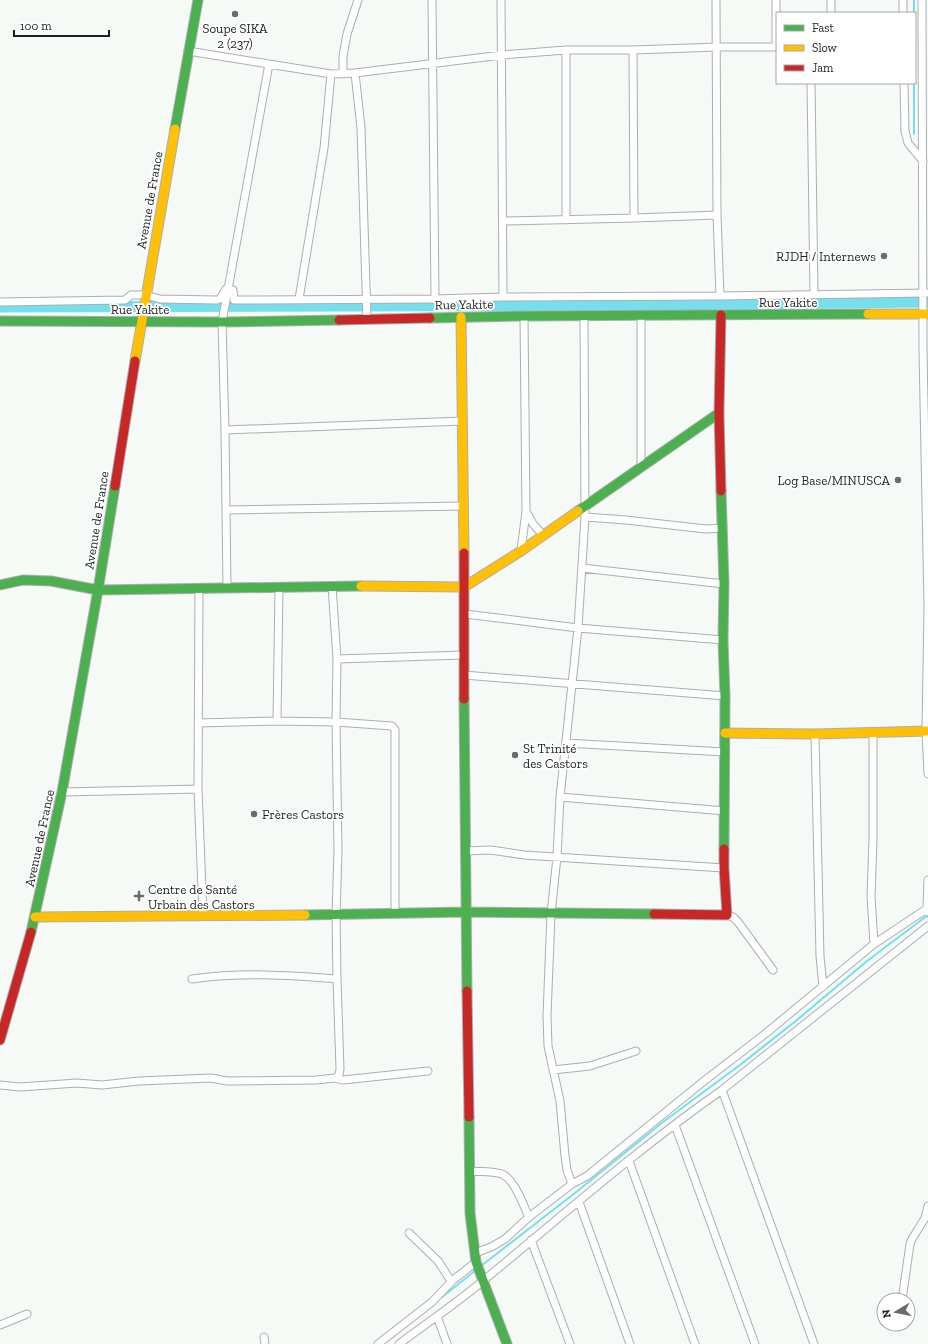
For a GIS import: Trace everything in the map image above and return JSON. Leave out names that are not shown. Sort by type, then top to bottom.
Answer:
[{"type":"street","name":"Avenue de France","points":[[0,1040],[35,918],[62,792],[98,590],[145,297],[198,0]]},
{"type":"street","points":[[343,74],[347,34],[358,0]]},
{"type":"street","points":[[432,0],[435,299]]},
{"type":"street","points":[[501,0],[503,297]]},
{"type":"street","points":[[716,0],[717,215],[720,296]]},
{"type":"street","points":[[188,51],[331,74],[343,74],[432,62],[566,50],[776,47],[776,0]]},
{"type":"street","points":[[831,0],[831,12]]},
{"type":"street","points":[[903,0],[903,12]]},
{"type":"street","points":[[922,0],[926,314],[922,351],[928,606],[928,774]]},
{"type":"street","points":[[566,50],[566,220]]},
{"type":"street","points":[[633,50],[634,218]]},
{"type":"street","points":[[227,588],[222,321],[269,64]]},
{"type":"street","points":[[354,73],[361,128],[367,319]]},
{"type":"street","points":[[299,299],[324,148],[331,74]]},
{"type":"street","points":[[811,84],[814,294]]},
{"type":"street","points":[[904,84],[905,131],[908,143],[923,161]]},
{"type":"street","points":[[503,221],[717,215]]},
{"type":"street","points":[[0,302],[125,300],[131,295],[160,299],[217,300],[220,299],[226,289],[229,289]]},
{"type":"street","points":[[229,289],[234,290],[234,300],[366,300],[503,297],[925,293]]},
{"type":"street","name":"Rue Yakite","points":[[0,321],[142,318],[222,321],[524,316],[926,314]]},
{"type":"street","points":[[721,315],[719,413],[724,584],[724,868],[727,915]]},
{"type":"street","points":[[521,551],[526,511],[524,316]]},
{"type":"street","points":[[572,1184],[567,1170],[560,1101],[548,1046],[547,1016],[550,914],[557,858],[560,797],[578,628],[585,517],[584,316]]},
{"type":"street","points":[[641,316],[641,466]]},
{"type":"street","points":[[461,317],[465,614],[465,851],[470,1213],[472,1236],[482,1280],[507,1344]]},
{"type":"street","points":[[0,585],[23,580],[51,581],[98,590],[332,586],[464,587],[543,536],[641,466],[719,413]]},
{"type":"street","points":[[225,430],[463,421]]},
{"type":"street","points":[[226,510],[463,506]]},
{"type":"street","points":[[526,511],[533,524],[543,536]]},
{"type":"street","points":[[585,517],[706,529],[723,528]]},
{"type":"street","points":[[582,568],[724,584]]},
{"type":"street","points":[[332,586],[337,658],[336,722],[338,850],[336,915],[340,1069],[339,1075],[335,1078]]},
{"type":"street","points":[[276,721],[279,587]]},
{"type":"street","points":[[199,589],[198,789],[202,915]]},
{"type":"street","points":[[465,614],[578,628],[723,640]]},
{"type":"street","points":[[337,658],[464,655]]},
{"type":"street","points":[[464,675],[725,696]]},
{"type":"street","points":[[199,723],[276,721],[336,722],[392,726],[395,730],[395,914]]},
{"type":"street","points":[[725,733],[815,734],[927,731]]},
{"type":"street","points":[[873,733],[873,840],[871,896],[874,944]]},
{"type":"street","points":[[815,734],[820,956],[823,987]]},
{"type":"street","points":[[566,743],[725,752]]},
{"type":"street","points":[[62,792],[198,789]]},
{"type":"street","points":[[560,797],[725,811]]},
{"type":"street","points":[[465,851],[491,850],[557,858],[724,868]]},
{"type":"street","points":[[378,1344],[432,1302],[476,1258],[505,1239],[529,1217],[572,1184],[587,1176],[823,987],[874,944],[928,909],[928,880]]},
{"type":"street","points":[[35,918],[466,912],[727,915],[733,917],[738,922],[773,970]]},
{"type":"street","points":[[399,1344],[437,1316],[630,1160],[722,1090],[928,926]]},
{"type":"street","points":[[192,979],[220,975],[260,974],[337,978]]},
{"type":"street","points":[[553,1070],[590,1066],[636,1050]]},
{"type":"street","points":[[0,1086],[20,1087],[77,1083],[102,1085],[138,1081],[211,1078],[227,1081],[316,1080],[335,1078],[343,1080],[428,1071]]},
{"type":"street","points":[[722,1090],[814,1344]]},
{"type":"street","points":[[675,1125],[754,1344]]},
{"type":"street","points":[[630,1160],[695,1344]]},
{"type":"street","points":[[470,1171],[501,1174],[509,1179],[516,1189],[529,1217]]},
{"type":"street","points":[[579,1202],[630,1344]]},
{"type":"street","points":[[903,1292],[910,1244],[925,1218],[928,1206]]},
{"type":"street","points":[[409,1233],[438,1261],[448,1278],[453,1280]]},
{"type":"street","points":[[531,1240],[570,1344]]},
{"type":"street","points":[[0,1325],[27,1314]]},
{"type":"street","points":[[437,1316],[447,1344]]},
{"type":"waterway","points":[[914,0],[914,12]]},
{"type":"waterway","points":[[914,84],[914,134]]},
{"type":"waterway","points":[[0,307],[640,305],[928,302]]},
{"type":"waterway","points":[[481,1266],[663,1122],[740,1065],[797,1020],[867,961],[928,916]]},
{"type":"waterway","points":[[442,1297],[476,1270]]},
{"type":"traffic: fast","points":[[175,129],[198,0]]},
{"type":"traffic: fast","points":[[430,318],[868,314]]},
{"type":"traffic: fast","points":[[0,321],[222,322],[339,320]]},
{"type":"traffic: fast","points":[[578,511],[719,413]]},
{"type":"traffic: fast","points":[[31,932],[62,792],[115,486]]},
{"type":"traffic: fast","points":[[721,491],[725,696],[724,849]]},
{"type":"traffic: fast","points":[[0,585],[23,580],[51,581],[98,590],[361,586]]},
{"type":"traffic: fast","points":[[464,699],[467,991]]},
{"type":"traffic: fast","points":[[305,915],[466,912],[654,914]]},
{"type":"traffic: fast","points":[[469,1117],[470,1213],[476,1262],[507,1344]]},
{"type":"traffic: slow","points":[[135,361],[175,129]]},
{"type":"traffic: slow","points":[[868,314],[928,314]]},
{"type":"traffic: slow","points":[[461,317],[464,553]]},
{"type":"traffic: slow","points":[[361,586],[464,587],[521,551],[578,511]]},
{"type":"traffic: slow","points":[[725,733],[815,734],[928,731]]},
{"type":"traffic: slow","points":[[35,917],[305,915]]},
{"type":"traffic: jam","points":[[721,315],[719,413],[721,491]]},
{"type":"traffic: jam","points":[[339,320],[430,318]]},
{"type":"traffic: jam","points":[[115,486],[135,361]]},
{"type":"traffic: jam","points":[[464,553],[464,699]]},
{"type":"traffic: jam","points":[[654,914],[727,915],[724,849]]},
{"type":"traffic: jam","points":[[0,1040],[31,932]]},
{"type":"traffic: jam","points":[[467,991],[469,1117]]},
{"type":"place","name":"Soupe SIKA 2 (237)","points":[[235,14]]},
{"type":"place","name":"RJDH / Internews","points":[[884,256]]},
{"type":"place","name":"Log Base/MINUSCA","points":[[898,480]]},
{"type":"place","name":"St Trinité des Castors","points":[[515,755]]},
{"type":"place","name":"Frères Castors","points":[[254,814]]},
{"type":"place","name":"Centre de Santé Urbain des Castors","points":[[139,896]]}]
